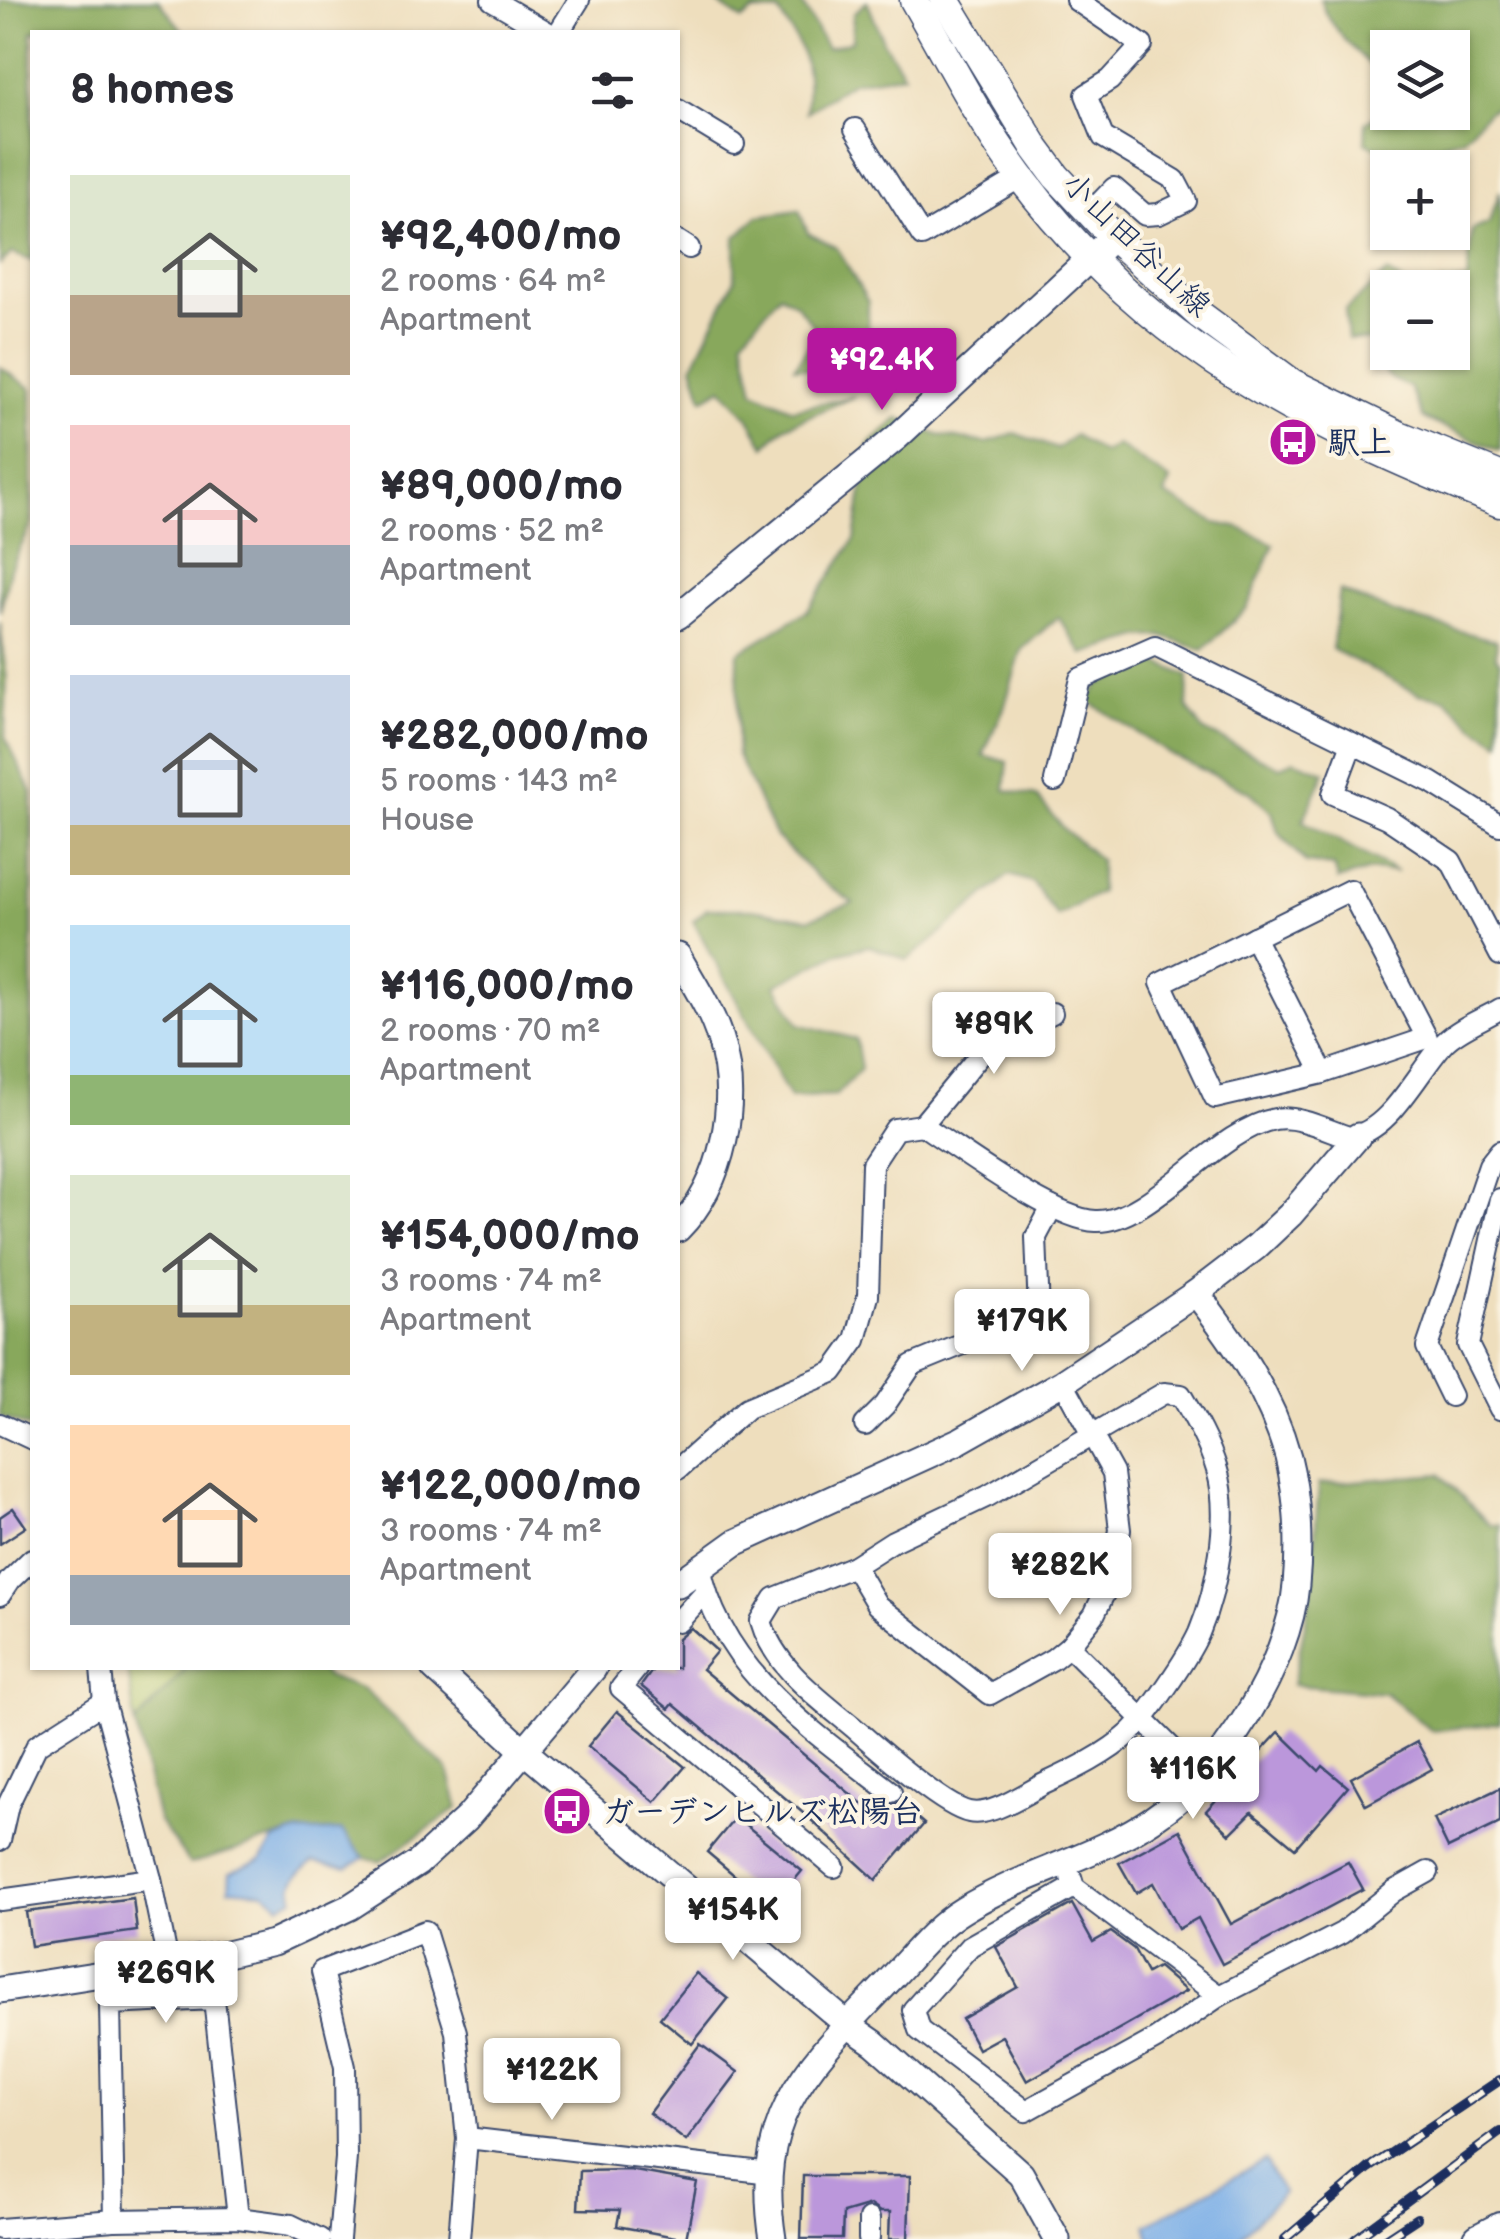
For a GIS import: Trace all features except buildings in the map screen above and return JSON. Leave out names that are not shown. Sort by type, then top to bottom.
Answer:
[{"type":"main road","name":"小山田谷山線","points":[[914,0],[1021,177],[1092,258],[1160,322],[1272,399],[1401,464],[1500,503]]},
{"type":"main road","name":"小山田谷山線","points":[[944,0],[1036,149],[1113,237],[1212,324],[1292,383],[1399,435],[1500,476]]},
{"type":"main road","points":[[1478,2239],[1500,2228]]},
{"type":"street","points":[[492,0],[544,30]]},
{"type":"street","points":[[560,30],[579,0]]},
{"type":"street","points":[[1076,0],[1142,46],[1110,80],[1086,95],[1104,137],[1175,180],[1186,202],[1159,214],[1145,215],[1114,188],[1090,213]]},
{"type":"street","points":[[680,111],[734,144]]},
{"type":"street","points":[[855,130],[922,236],[1021,177]]},
{"type":"street","points":[[680,614],[897,436],[1113,237]]},
{"type":"street","points":[[1054,781],[1080,679],[1155,646],[1431,782],[1500,825]]},
{"type":"street","points":[[1352,743],[1333,794],[1387,818],[1451,861],[1500,955]]},
{"type":"street","points":[[1437,1039],[1350,890],[1161,983],[1215,1098],[1323,1073],[1437,1039],[1500,1009]]},
{"type":"street","points":[[1254,937],[1323,1073]]},
{"type":"street","points":[[680,959],[708,1008],[720,1038],[728,1078],[726,1122],[717,1165],[697,1207],[680,1227]]},
{"type":"street","points":[[922,1125],[988,1045],[1052,1013]]},
{"type":"street","points":[[680,1582],[700,1566],[773,1524],[959,1441],[1062,1382],[1196,1292],[1256,1247],[1290,1215],[1358,1136],[1390,1113],[1437,1039]]},
{"type":"street","points":[[680,1468],[746,1408],[832,1372],[856,1340],[868,1296],[872,1164],[895,1129],[922,1125],[1052,1207],[1094,1222],[1122,1218],[1238,1134],[1273,1119],[1291,1119],[1358,1136]]},
{"type":"street","points":[[1451,1396],[1428,1348],[1489,1165],[1500,1151]]},
{"type":"street","points":[[1500,1199],[1468,1345],[1500,1410]]},
{"type":"street","points":[[865,1425],[912,1365],[1040,1313],[1036,1237],[1052,1207]]},
{"type":"street","points":[[773,2239],[772,2143],[787,2100],[848,2025],[958,1912],[1153,1819],[1201,1777],[1237,1733],[1262,1691],[1287,1628],[1296,1587],[1295,1494],[1288,1456],[1258,1380],[1196,1292]]},
{"type":"street","points":[[854,1566],[876,1605],[990,1694],[1070,1646],[1094,1615],[1110,1580],[1120,1530],[1113,1473],[1062,1382]]},
{"type":"street","points":[[1164,1392],[1181,1395],[1204,1434],[1218,1473],[1223,1529],[1198,1635],[1143,1719],[1128,1735],[1072,1771],[988,1810],[971,1813],[954,1806],[809,1690],[768,1645],[761,1621],[775,1598],[854,1566],[1094,1436],[1164,1392]]},
{"type":"street","points":[[0,1424],[30,1438]]},
{"type":"street","points":[[0,1595],[30,1561]]},
{"type":"street","points":[[700,1566],[705,1592],[747,1668],[788,1711],[891,1792]]},
{"type":"street","points":[[680,1620],[705,1592]]},
{"type":"street","points":[[1070,1646],[1201,1777]]},
{"type":"street","points":[[101,1670],[104,1702],[168,1962]]},
{"type":"street","points":[[436,1670],[523,1750],[874,2043],[1021,2174],[1057,2239]]},
{"type":"street","points":[[0,1990],[227,1954],[273,1943],[350,1907],[418,1863],[467,1818],[592,1670]]},
{"type":"street","points":[[635,1670],[621,1688],[834,1866]]},
{"type":"street","points":[[0,1840],[8,1805],[37,1745],[104,1702]]},
{"type":"street","points":[[1067,1860],[1074,1887],[1219,1996]]},
{"type":"street","points":[[1074,1887],[970,1946],[913,2010],[919,2030],[1026,2111],[1156,2039],[1219,1996],[1342,1934],[1394,1891],[1428,1872]]},
{"type":"street","points":[[0,1900],[150,1879]]},
{"type":"street","points":[[339,2239],[346,2158],[345,2067],[322,1972],[425,1931],[456,2032],[467,2138],[458,2239]]},
{"type":"street","points":[[114,2220],[110,2004],[214,1999],[238,2218]]},
{"type":"street","points":[[467,2138],[771,2173]]},
{"type":"street","points":[[0,2229],[114,2220],[238,2218],[291,2224],[320,2239]]},
{"type":"green space","points":[[0,0],[158,0],[182,30],[30,30],[30,260],[12,253],[0,264]]},
{"type":"green space","points":[[712,0],[800,0],[827,48],[852,41],[853,14],[867,1],[884,43],[904,74],[852,82],[806,112],[808,82],[804,59],[779,12],[754,11],[742,20]]},
{"type":"green space","points":[[1320,0],[1500,0],[1500,106],[1489,111],[1463,138],[1423,150],[1380,150],[1365,142],[1366,122],[1370,120],[1370,130],[1470,130],[1470,30],[1370,30],[1370,64],[1340,34]]},
{"type":"green space","points":[[1500,191],[1500,451],[1423,418],[1410,387],[1393,380],[1384,370],[1470,370],[1468,270],[1472,230],[1489,223]]},
{"type":"green space","points":[[799,210],[808,233],[837,248],[868,302],[868,347],[842,383],[820,370],[794,367],[818,332],[796,304],[780,294],[743,338],[754,391],[793,409],[855,396],[784,427],[765,446],[748,417],[722,388],[703,399],[693,365],[735,279],[735,238],[758,216]]},
{"type":"green space","points":[[1370,288],[1370,340],[1348,339],[1345,310]]},
{"type":"green space","points":[[0,367],[30,388],[30,528],[10,569],[0,613]]},
{"type":"green space","points":[[899,418],[938,435],[986,443],[1015,433],[1057,449],[1074,435],[1103,453],[1117,445],[1170,480],[1165,495],[1216,523],[1240,528],[1274,544],[1247,608],[1203,650],[1161,636],[1140,637],[1083,654],[1058,617],[1022,649],[1004,708],[983,755],[1008,762],[1005,790],[1036,796],[1065,830],[1100,860],[1100,892],[1057,916],[1032,882],[1009,875],[907,960],[869,946],[836,954],[776,985],[799,1024],[856,1039],[861,1069],[836,1095],[790,1098],[693,921],[707,909],[752,909],[809,919],[853,903],[819,879],[776,837],[737,755],[738,653],[807,611],[855,539],[869,444]]},
{"type":"green space","points":[[1340,591],[1397,614],[1497,641],[1500,742],[1475,727],[1446,699],[1419,694],[1332,649]]},
{"type":"green space","points":[[0,622],[7,679],[5,737],[30,788],[30,1428],[0,1417]]},
{"type":"green space","points":[[1157,662],[1188,676],[1187,707],[1204,731],[1280,767],[1294,760],[1325,772],[1303,821],[1397,872],[1371,870],[1338,880],[1334,866],[1306,863],[1278,832],[1272,812],[1250,792],[1171,755],[1088,701],[1099,684]]},
{"type":"green space","points":[[1440,1474],[1490,1525],[1500,1525],[1500,1723],[1432,1731],[1385,1693],[1293,1685],[1310,1598],[1319,1484]]},
{"type":"green space","points":[[128,1670],[185,1670],[135,1724]]},
{"type":"green space","points":[[185,1670],[321,1670],[325,1676],[364,1690],[448,1770],[458,1808],[380,1862],[364,1858],[342,1831],[293,1833],[190,1864],[158,1820],[135,1724]]},
{"type":"water","points":[[342,1831],[364,1858],[347,1868],[314,1862],[294,1882],[294,1899],[280,1905],[264,1892],[229,1889],[230,1873],[261,1860],[274,1841],[293,1833]]},
{"type":"water","points":[[1265,2160],[1283,2193],[1238,2239],[1150,2239],[1146,2225]]},
{"type":"railway","points":[[1285,2239],[1369,2168],[1500,2080]]},
{"type":"railway","points":[[1355,2239],[1500,2132]]},
{"type":"railway","points":[[1385,2239],[1417,2218]]},
{"type":"place","name":"駅上","points":[[1293,442]]},
{"type":"place","name":"ガーデンヒルズ松陽台","points":[[567,1811]]}]
